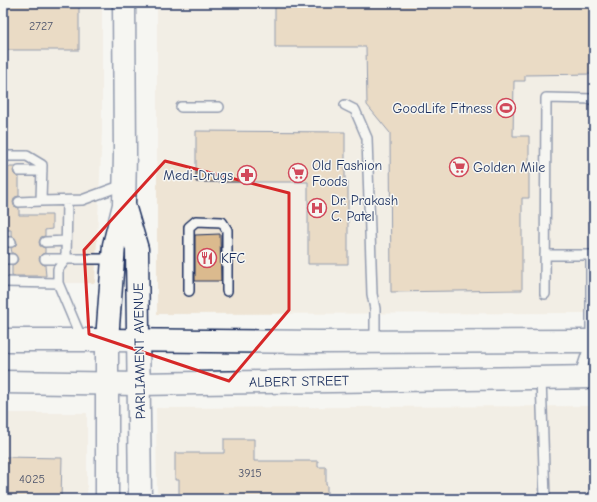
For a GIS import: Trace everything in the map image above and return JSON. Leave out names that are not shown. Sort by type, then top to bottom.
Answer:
[{"type":"main road","name":"PARLIAMENT AVENUE","points":[[107,499],[106,340],[114,245],[124,195],[124,3]]},
{"type":"main road","name":"PARLIAMENT AVENUE","points":[[124,195],[137,249],[140,499]]},
{"type":"main road","points":[[3,340],[376,342],[593,341]]},
{"type":"main road","name":"ALBERT STREET","points":[[3,382],[139,384],[586,377]]},
{"type":"lane","points":[[545,294],[546,98],[594,99]]},
{"type":"lane","points":[[345,106],[355,110],[368,138],[372,294],[375,309],[376,342]]},
{"type":"lane","points":[[181,108],[219,107]]},
{"type":"lane","points":[[3,156],[27,156],[42,165],[42,201]]},
{"type":"lane","points":[[19,171],[42,171]]},
{"type":"lane","points":[[19,202],[82,200],[124,195]]},
{"type":"lane","points":[[67,201],[66,259],[58,269],[58,283],[82,340]]},
{"type":"lane","points":[[189,292],[189,227],[196,222],[222,222],[227,230],[227,291]]},
{"type":"lane","points":[[45,242],[66,241]]},
{"type":"lane","points":[[545,256],[593,255],[593,341],[586,377]]},
{"type":"lane","points":[[45,259],[113,259]]},
{"type":"lane","points":[[3,282],[58,283]]},
{"type":"lane","points":[[541,378],[545,499]]},
{"type":"highlighted area","points":[[165,161],[289,193],[289,310],[229,381],[89,334],[84,250]]},
{"type":"shaded area","points":[[3,3],[102,3],[102,132],[95,283],[3,283]]},
{"type":"shaded area","points":[[157,3],[594,3],[594,313],[157,314]]},
{"type":"shaded area","points":[[594,406],[594,499],[157,499],[156,408]]},
{"type":"shaded area","points":[[3,413],[87,413],[87,499],[3,499]]},
{"type":"building","points":[[3,3],[79,3],[79,50],[3,50]]},
{"type":"building","name":"Golden Mile","points":[[275,3],[594,3],[594,74],[525,75],[525,81],[514,81],[513,136],[529,136],[529,198],[522,198],[522,290],[391,292],[390,133],[367,105],[366,47],[275,47]]},
{"type":"building","points":[[196,131],[345,132],[345,182],[348,182],[348,264],[308,264],[308,182],[196,182]]},
{"type":"building","points":[[3,167],[15,167],[13,171],[14,174],[19,177],[19,196],[15,197],[13,202],[14,206],[19,208],[19,215],[52,215],[52,229],[45,230],[45,236],[41,237],[39,242],[40,246],[45,248],[45,253],[40,256],[39,259],[42,264],[45,265],[46,276],[12,276],[12,265],[17,262],[18,259],[15,254],[12,253],[11,248],[16,245],[17,242],[14,237],[11,236],[11,230],[3,230]]},
{"type":"building","name":"KFC","points":[[220,234],[221,281],[195,281],[195,235]]},
{"type":"building","points":[[224,439],[254,439],[254,461],[318,461],[318,467],[326,467],[327,499],[179,499],[179,480],[175,480],[175,453],[224,453]]},
{"type":"building","points":[[3,457],[62,458],[61,499],[3,499]]},
{"type":"place","name":"GoodLife Fitness","points":[[506,108]]},
{"type":"place","name":"Golden Mile","points":[[459,167]]},
{"type":"place","name":"Old Fashion Foods","points":[[298,173]]},
{"type":"place","name":"Medi-Drugs","points":[[247,175]]},
{"type":"place","name":"Dr. Prakash C. Patel","points":[[317,208]]},
{"type":"place","name":"KFC","points":[[207,258]]}]
